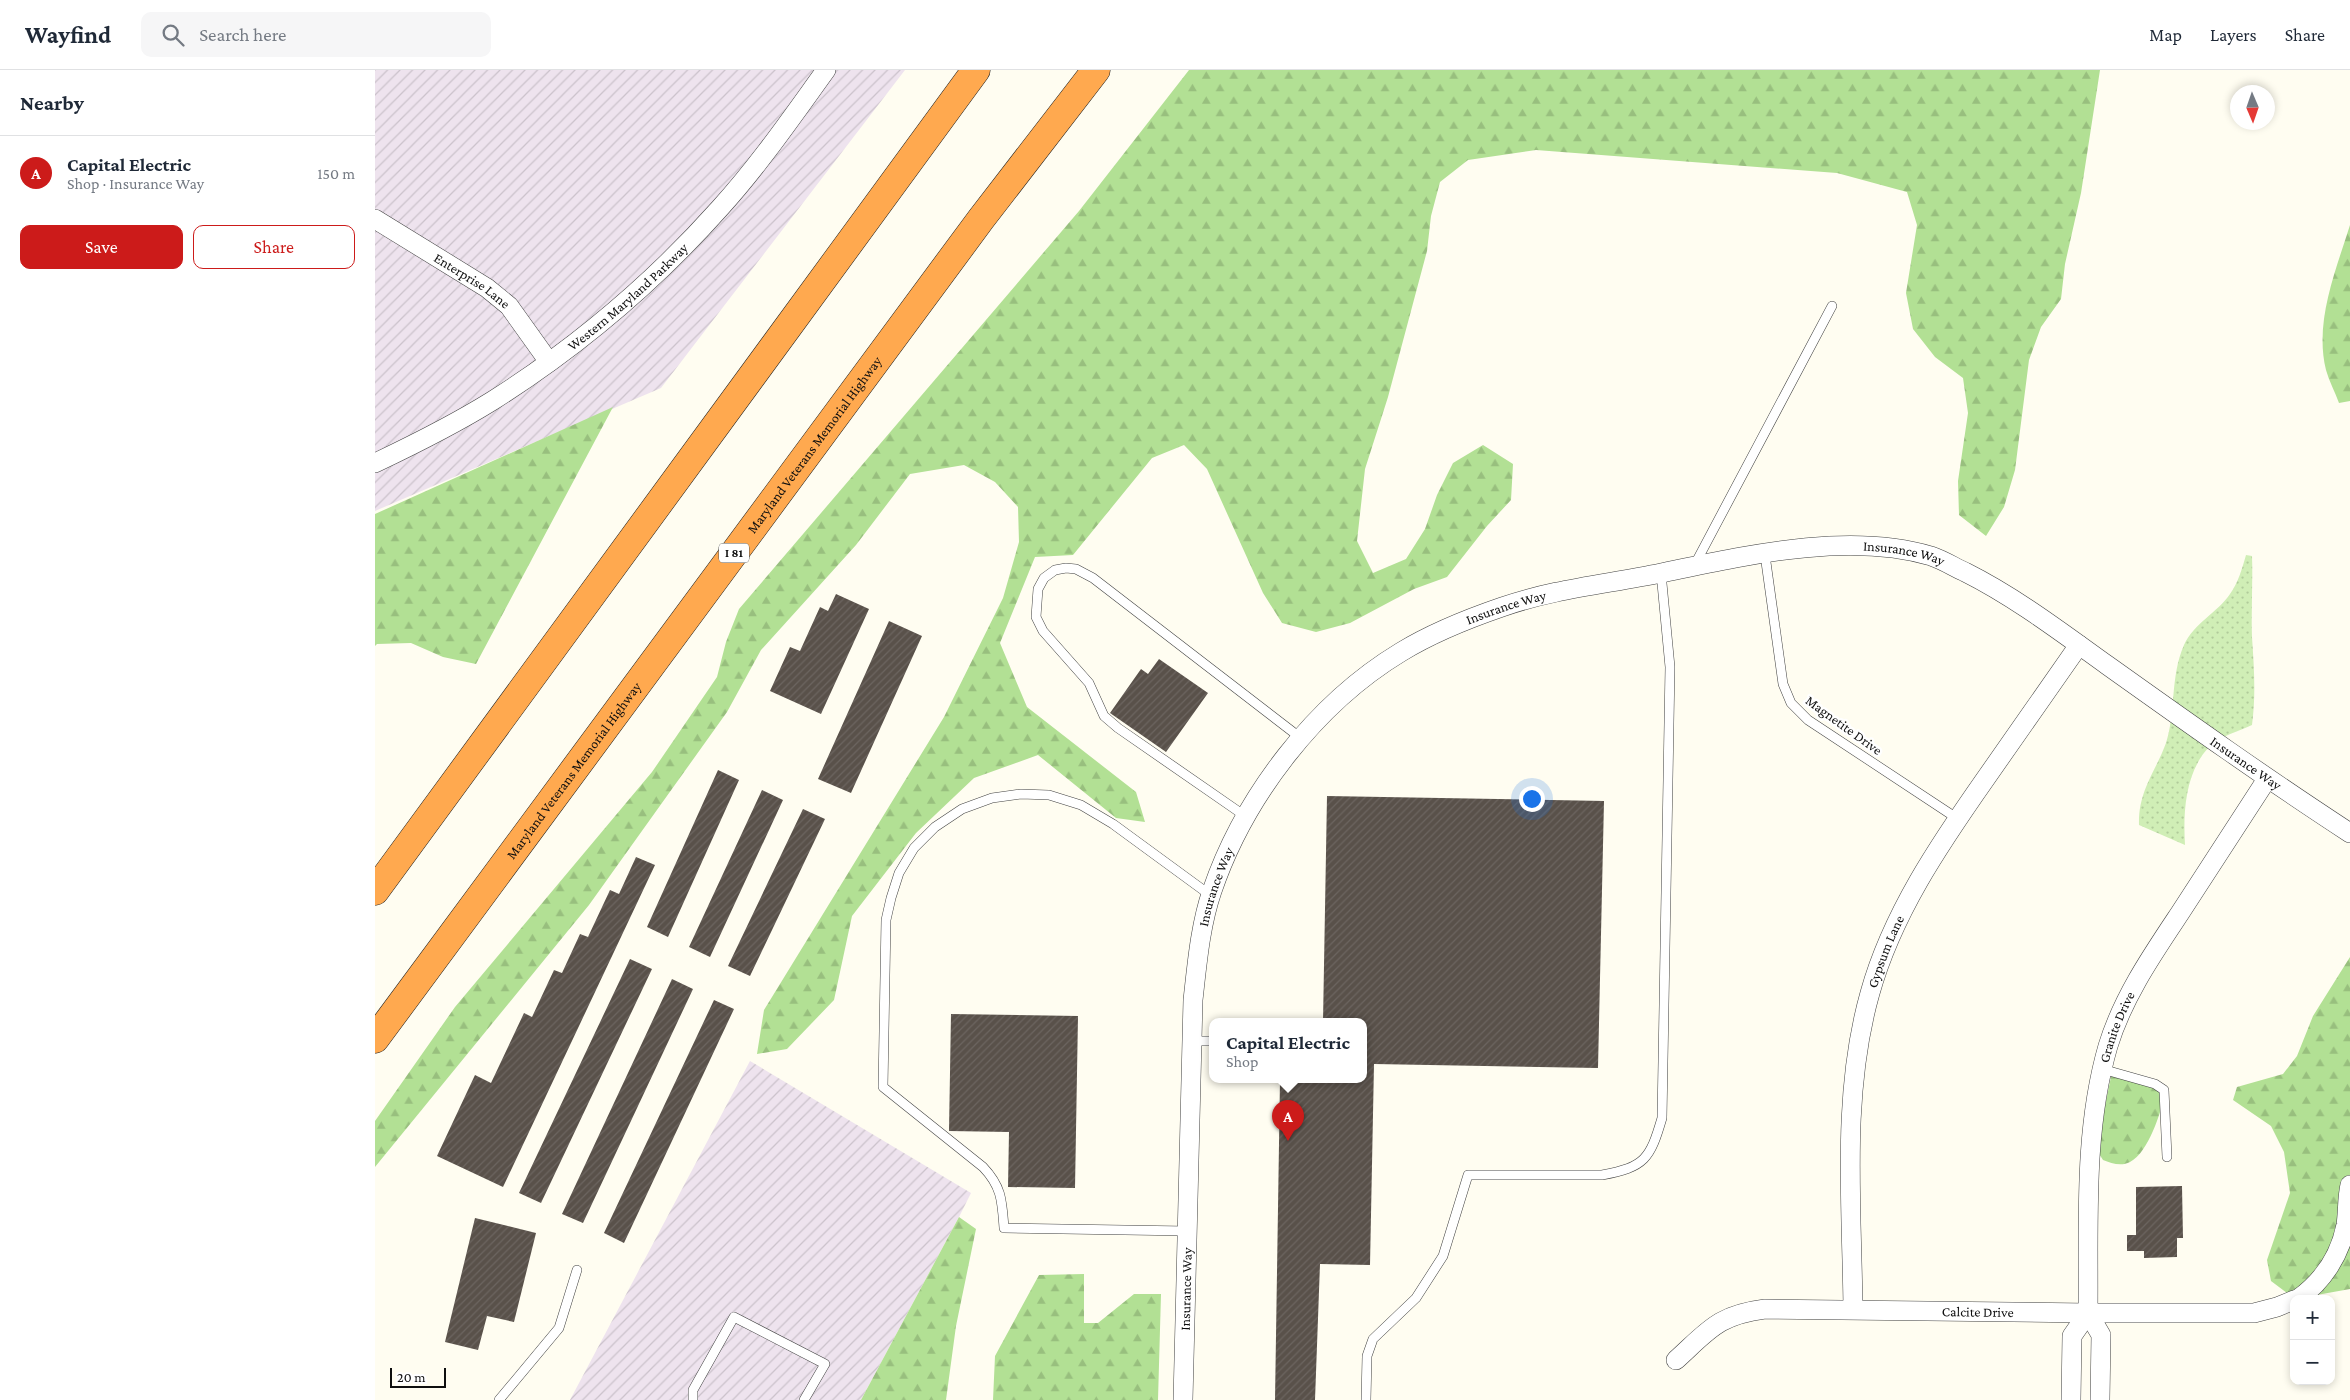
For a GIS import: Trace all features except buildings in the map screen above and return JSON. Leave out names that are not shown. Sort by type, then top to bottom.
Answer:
[{"type":"highway","points":[[375,891],[976,70]]},
{"type":"highway","name":"Maryland Veterans Memorial Highway","points":[[375,1039],[981,219],[1096,70]]},
{"type":"street","name":"Western Maryland Parkway","points":[[375,463],[425,439],[491,401],[549,362],[617,308],[668,262],[721,208],[777,137],[826,70]]},
{"type":"street","name":"Enterprise Lane","points":[[375,219],[487,288],[509,306],[549,362]]},
{"type":"street","name":"Insurance Way","points":[[1183,1400],[1193,1000],[1198,954],[1210,895],[1228,848],[1245,816],[1283,761],[1302,739],[1355,684],[1401,652],[1454,625],[1506,606],[1548,595],[1765,554],[1807,548],[1871,544],[1933,556],[1994,586],[2267,779],[2350,833]]},
{"type":"street","name":"Gypsum Lane","points":[[1853,1309],[1851,1109],[1857,1052],[1869,994],[1895,925],[1919,879],[1957,819],[2079,645]]},
{"type":"street","name":"Granite Drive","points":[[2088,1314],[2090,1150],[2094,1110],[2102,1070],[2118,1018],[2139,975],[2267,779]]},
{"type":"street","points":[[2303,1295],[2320,1280],[2336,1257],[2346,1225],[2350,1185]]},
{"type":"street","name":"Calcite Drive","points":[[1676,1360],[1716,1323],[1745,1312],[1765,1309],[2088,1314],[2254,1313],[2277,1308],[2290,1302]]},
{"type":"street","points":[[2071,1400],[2072,1336],[2088,1314],[2101,1335],[2101,1400]]},
{"type":"lane","points":[[1694,566],[1832,306]]},
{"type":"lane","name":"Magnetite Drive","points":[[1765,554],[1783,684],[1791,703],[1808,720],[1957,819]]},
{"type":"lane","points":[[1245,816],[1118,728],[1105,716],[1089,683],[1043,631],[1036,617],[1038,589],[1044,578],[1055,570],[1066,568],[1076,569],[1093,578],[1302,739]]},
{"type":"lane","points":[[1366,1400],[1367,1356],[1373,1339],[1416,1298],[1443,1256],[1468,1175],[1602,1174],[1621,1171],[1641,1163],[1654,1144],[1662,1118],[1670,668],[1661,573]]},
{"type":"lane","points":[[1187,1231],[1004,1228],[1002,1196],[994,1178],[983,1166],[883,1087],[886,920],[899,873],[913,848],[935,827],[962,809],[992,798],[1021,794],[1049,795],[1081,805],[1113,824],[1210,895]]},
{"type":"lane","points":[[1192,1041],[1209,1041]]},
{"type":"lane","points":[[2102,1070],[2155,1084],[2164,1090],[2167,1157]]},
{"type":"lane","points":[[499,1400],[559,1328],[577,1270]]},
{"type":"lane","points":[[693,1400],[693,1390],[734,1317],[825,1364],[804,1400]]},
{"type":"shaded area","points":[[375,70],[905,70],[661,388],[375,511]]},
{"type":"shaded area","points":[[750,1061],[971,1193],[959,1217],[861,1400],[570,1400]]},
{"type":"green space","points":[[1189,70],[2100,70],[2081,193],[2065,264],[2061,299],[2041,327],[2029,360],[2015,470],[2004,507],[1986,536],[1959,515],[1958,481],[1968,413],[1963,378],[1935,357],[1913,329],[1906,293],[1917,225],[1907,192],[1837,173],[1536,150],[1468,160],[1440,182],[1431,216],[1427,251],[1388,397],[1365,469],[1357,541],[1373,573],[1406,559],[1425,529],[1437,495],[1453,463],[1483,445],[1513,464],[1511,500],[1487,526],[1447,577],[1414,589],[1350,623],[1316,632],[1282,623],[1263,593],[1207,469],[1184,445],[1152,458],[1073,555],[1035,557],[1000,643],[1027,707],[1136,792],[1145,822],[1116,818],[1038,755],[974,778],[916,833],[852,916],[834,1000],[787,1049],[757,1054],[764,1010],[944,717],[1003,598],[1019,542],[1018,507],[995,482],[964,465],[910,474],[856,545],[761,650],[727,712],[589,905],[375,1167],[375,1121],[455,1007],[652,772],[717,677],[726,642],[739,609],[1079,211]]},
{"type":"green space","points":[[2350,225],[2350,401],[2339,403],[2326,370],[2323,352],[2323,333],[2328,296]]},
{"type":"green space","points":[[613,407],[476,664],[443,657],[411,643],[377,644],[375,646],[375,514]]},
{"type":"green space","points":[[2246,555],[2252,556],[2254,692],[2252,725],[2214,742],[2195,768],[2185,806],[2185,845],[2139,825],[2141,802],[2166,743],[2177,669],[2184,645],[2194,630],[2225,601],[2233,590],[2238,581]]},
{"type":"green space","points":[[2350,957],[2350,1289],[2317,1295],[2303,1295],[2287,1293],[2271,1281],[2267,1260],[2290,1193],[2284,1152],[2271,1126],[2233,1100],[2237,1087],[2283,1074],[2297,1056],[2313,1016]]},
{"type":"green space","points":[[2113,1067],[2166,1093],[2157,1121],[2143,1150],[2130,1162],[2123,1164],[2103,1160],[2096,1149]]},
{"type":"green space","points":[[959,1217],[976,1229],[956,1326],[946,1400],[861,1400]]},
{"type":"green space","points":[[1084,1274],[1084,1323],[1098,1323],[1134,1294],[1161,1294],[1158,1400],[993,1400],[995,1356],[1039,1275]]},
{"type":"place","name":"Capital Electric","points":[[1288,1141]]}]
